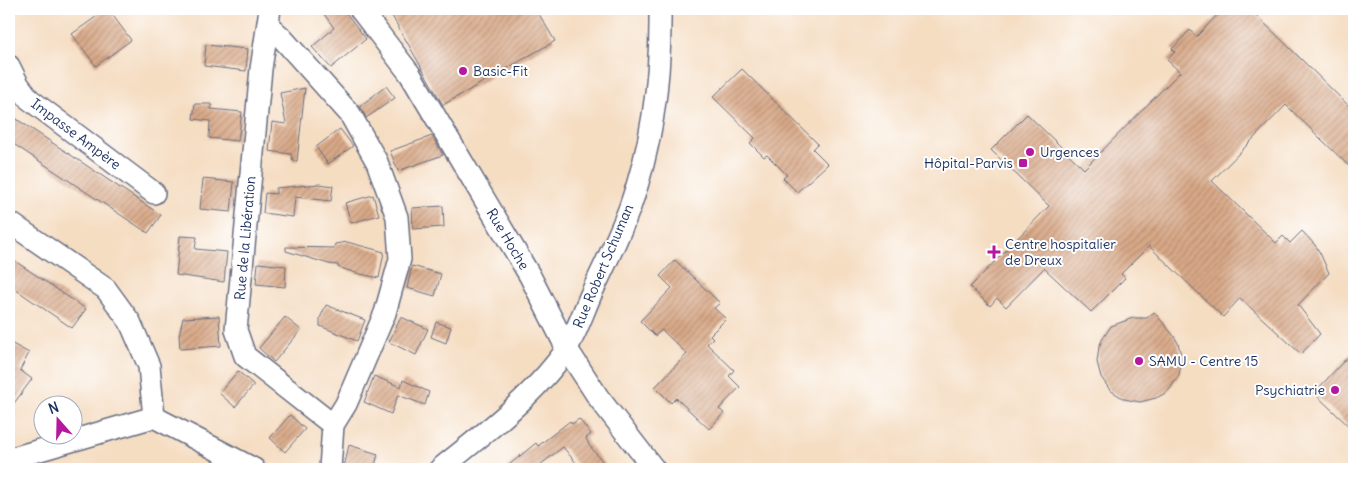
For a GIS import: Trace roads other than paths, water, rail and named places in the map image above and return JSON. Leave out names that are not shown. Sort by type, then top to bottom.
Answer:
[{"type":"street","name":"Rue Hoche","points":[[360,9],[410,74],[530,276],[566,349],[598,397],[654,469]]},
{"type":"street","name":"Rue Robert Schuman","points":[[440,469],[518,403],[548,373],[566,349],[623,226],[644,158],[657,92],[660,64],[660,9]]},
{"type":"street","name":"Rue de la Libération","points":[[269,17],[261,70],[236,330],[245,356],[332,425]]},
{"type":"street","points":[[269,17],[282,38],[350,114],[377,162],[398,217],[400,259],[385,313],[346,404],[332,425],[330,469]]},
{"type":"street","name":"Impasse Ampère","points":[[9,66],[18,84],[29,99],[154,193]]},
{"type":"street","points":[[9,222],[106,289],[130,322],[149,366],[154,416]]},
{"type":"street","points":[[9,459],[154,416],[254,469]]},
{"type":"place","name":"Basic-Fit","points":[[463,71]]},
{"type":"place","name":"Urgences","points":[[1030,152]]},
{"type":"place","name":"Hôpital-Parvis","points":[[1023,163]]},
{"type":"place","name":"Centre hospitalier de Dreux","points":[[994,252]]},
{"type":"place","name":"SAMU - Centre 15","points":[[1139,361]]},
{"type":"place","name":"Psychiatrie","points":[[1335,390]]}]
